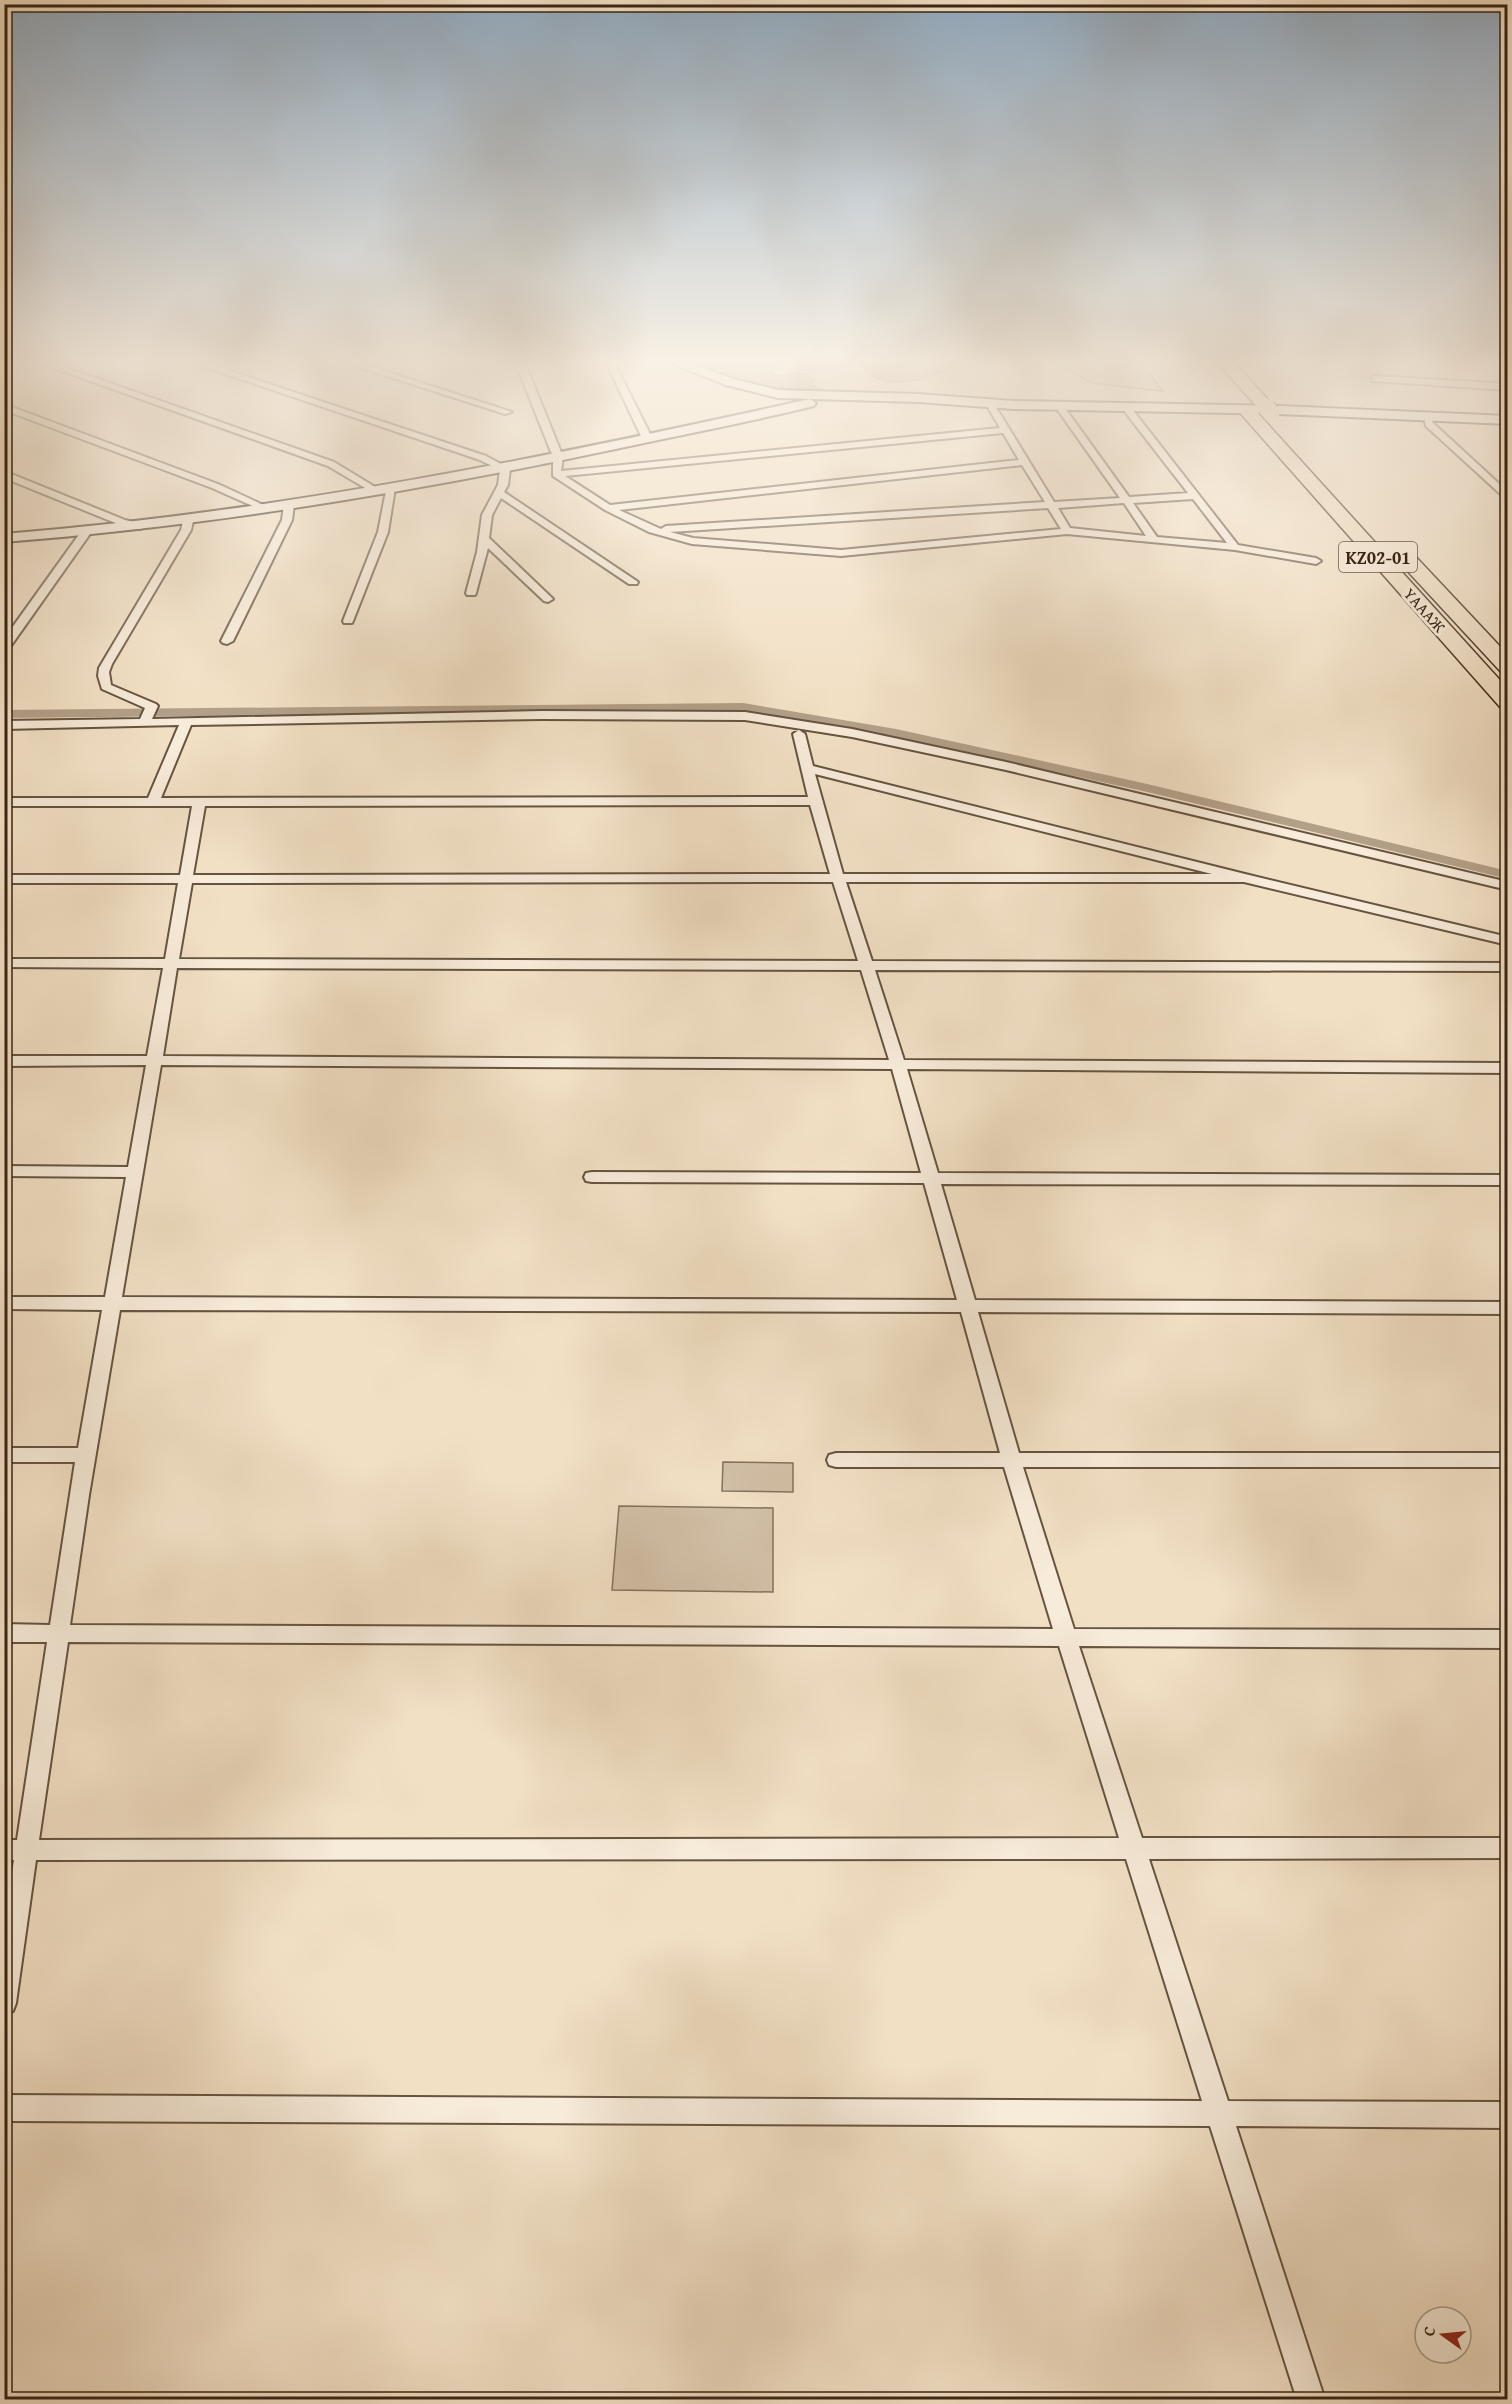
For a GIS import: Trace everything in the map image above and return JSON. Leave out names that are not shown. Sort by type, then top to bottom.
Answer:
[{"type":"highway","name":"ҮАААЖ","points":[[1309,470],[1508,702]]},
{"type":"highway","name":"ҮАААЖ","points":[[1394,545],[1508,668]]},
{"type":"street","points":[[173,470],[267,509]]},
{"type":"street","points":[[340,470],[375,490]]},
{"type":"street","points":[[4,538],[188,521],[498,470]]},
{"type":"street","points":[[471,593],[488,515],[499,493],[505,470]]},
{"type":"street","points":[[556,474],[595,470]]},
{"type":"street","points":[[608,508],[951,470]]},
{"type":"street","points":[[1030,470],[1067,531]]},
{"type":"street","points":[[1105,470],[1154,539]]},
{"type":"street","points":[[1175,470],[1235,547]]},
{"type":"street","points":[[1478,470],[1508,498]]},
{"type":"street","points":[[4,474],[122,522],[140,526]]},
{"type":"street","points":[[556,474],[608,508],[653,530],[692,541],[841,553],[1067,531],[1235,547],[1316,561]]},
{"type":"street","points":[[348,621],[383,532],[390,488]]},
{"type":"street","points":[[499,493],[633,582]]},
{"type":"street","points":[[653,530],[1195,496]]},
{"type":"street","points":[[227,641],[287,520],[288,505]]},
{"type":"street","points":[[148,715],[106,687],[102,675],[103,666],[115,652],[186,530],[188,521]]},
{"type":"street","points":[[4,648],[87,531]]},
{"type":"street","points":[[484,539],[548,599]]},
{"type":"street","points":[[4,725],[148,715],[187,721],[542,715],[745,716],[852,733],[1006,766],[1508,886]]},
{"type":"street","points":[[153,801],[187,721]]},
{"type":"street","points":[[799,734],[815,801],[898,1063],[1012,1460],[1065,1635],[1311,2400]]},
{"type":"street","points":[[807,768],[1244,878],[1508,940]]},
{"type":"street","points":[[4,2003],[15,1850],[58,1633],[111,1303],[199,801]]},
{"type":"street","points":[[4,802],[815,801]]},
{"type":"street","points":[[4,879],[1244,878]]},
{"type":"street","points":[[4,963],[1508,967]]},
{"type":"street","points":[[4,1061],[898,1063],[1508,1068]]},
{"type":"street","points":[[4,1171],[134,1172]]},
{"type":"street","points":[[592,1177],[1508,1180]]},
{"type":"street","points":[[4,1303],[1508,1308]]},
{"type":"street","points":[[4,1455],[86,1455]]},
{"type":"street","points":[[836,1460],[1508,1460]]},
{"type":"street","points":[[4,1633],[1065,1635],[1508,1639]]},
{"type":"street","points":[[15,1850],[1508,1848]]},
{"type":"street","points":[[4,2108],[1508,2115]]},
{"type":"shaded area","points":[[723,1462],[793,1463],[793,1492],[722,1491]]},
{"type":"shaded area","points":[[619,1506],[773,1508],[773,1592],[612,1590]]},
{"type":"waterway","points":[[4,714],[743,707],[896,733],[1143,787],[1508,875]]}]
